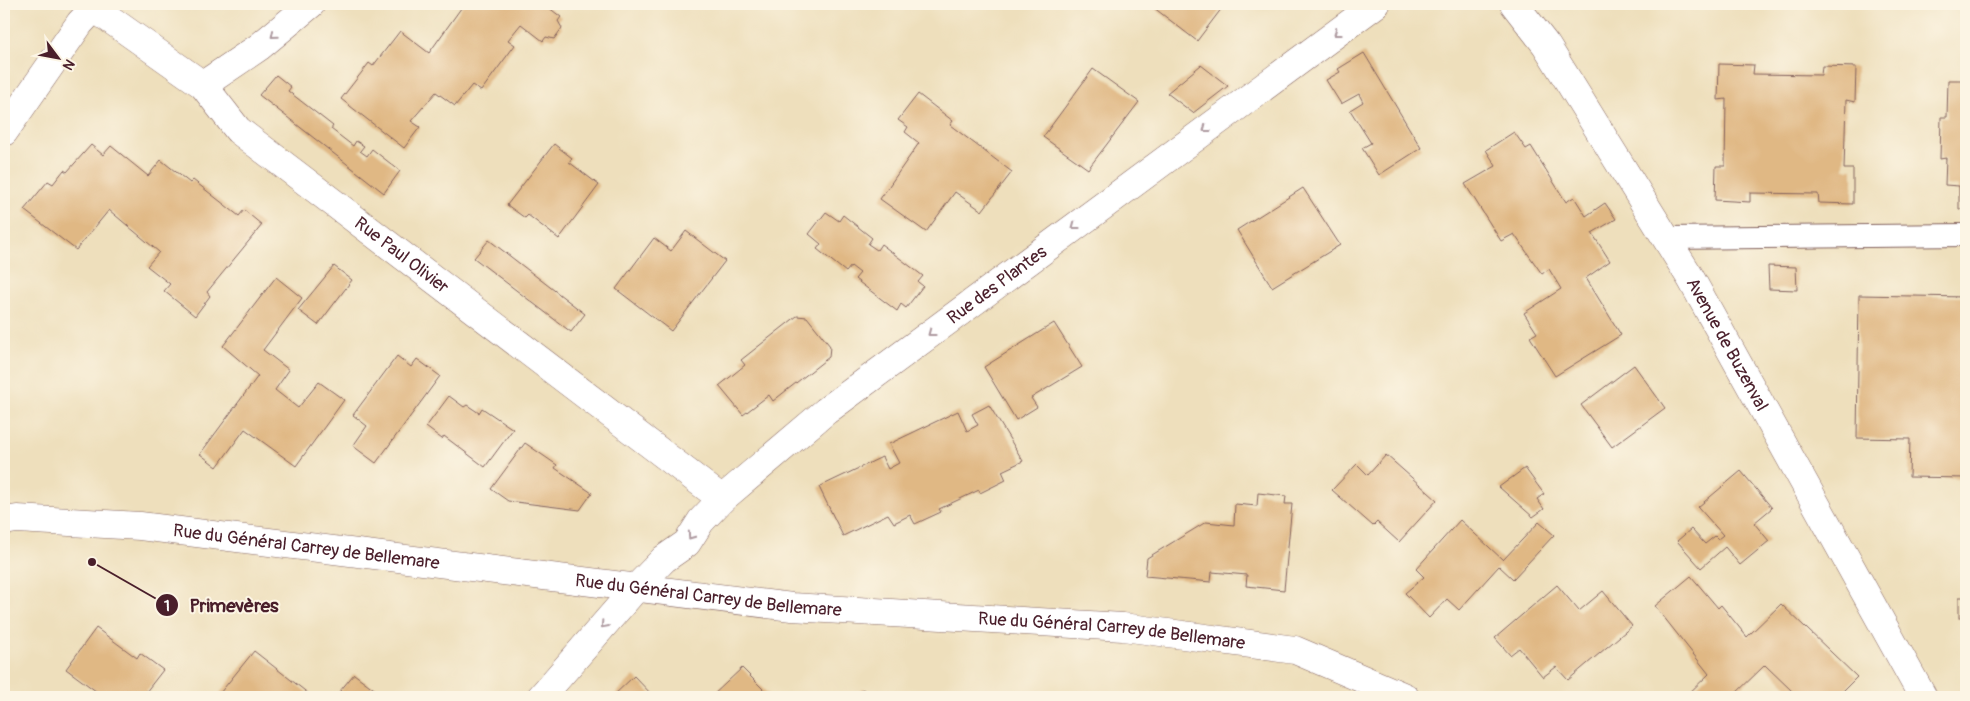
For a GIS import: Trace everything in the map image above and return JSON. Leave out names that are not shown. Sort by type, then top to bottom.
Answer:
[{"type":"street","points":[[203,85],[259,47],[311,4]]},
{"type":"street","name":"Rue des Plantes","points":[[541,697],[636,588],[664,559],[687,543],[701,521],[722,499],[826,411],[1376,4]]},
{"type":"street","name":"Avenue de Buzenval","points":[[1514,4],[1546,45],[1700,294],[1923,697]]},
{"type":"street","points":[[4,132],[93,6]]},
{"type":"street","name":"Rue Paul Olivier","points":[[93,6],[203,85],[238,130],[722,499]]},
{"type":"street","name":"Rue du Général Carrey de Bellemare","points":[[4,521],[17,519],[140,526],[792,607],[1123,627],[1295,650],[1405,697]]},
{"type":"lane","points":[[1666,238],[1966,235]]},
{"type":"building","points":[[464,4],[544,4],[561,17],[558,21],[562,28],[554,39],[546,37],[543,41],[521,24],[508,40],[515,45],[481,91],[472,85],[455,106],[436,92],[411,121],[420,127],[404,148],[341,99],[369,63],[373,66],[400,31],[429,53]]},
{"type":"building","points":[[1149,4],[1217,4],[1222,8],[1197,41]]},
{"type":"building","points":[[1364,53],[1421,148],[1379,175],[1362,148],[1371,143],[1350,110],[1363,102],[1359,94],[1341,104],[1326,80],[1340,72],[1338,69]]},
{"type":"building","points":[[1719,64],[1754,65],[1753,74],[1821,75],[1822,66],[1856,67],[1855,102],[1846,100],[1844,169],[1853,169],[1853,204],[1819,203],[1818,194],[1750,193],[1750,202],[1715,200],[1716,166],[1725,166],[1726,99],[1718,100]]},
{"type":"building","points":[[1201,65],[1228,86],[1193,113],[1167,93]]},
{"type":"building","points":[[1093,69],[1139,102],[1088,169],[1043,137]]},
{"type":"building","points":[[276,75],[291,87],[288,91],[333,126],[331,129],[353,146],[356,141],[364,146],[360,151],[367,156],[372,149],[400,171],[384,193],[259,95]]},
{"type":"building","points":[[1948,80],[1966,80],[1966,209],[1959,209],[1959,186],[1945,185],[1946,158],[1940,159],[1941,117],[1947,117]]},
{"type":"building","points":[[918,94],[953,121],[950,125],[1012,172],[982,211],[955,192],[926,232],[880,199],[919,143],[905,132],[908,127],[898,120]]},
{"type":"building","points":[[1514,132],[1526,149],[1531,146],[1566,202],[1574,197],[1586,216],[1605,203],[1616,219],[1592,233],[1610,261],[1586,278],[1621,335],[1555,376],[1530,337],[1537,333],[1524,313],[1561,289],[1549,269],[1542,274],[1514,234],[1501,241],[1465,184],[1496,166],[1486,150]]},
{"type":"building","points":[[554,144],[572,158],[569,162],[599,185],[559,239],[528,215],[525,218],[507,205]]},
{"type":"building","points":[[91,145],[103,155],[111,146],[148,176],[161,160],[190,183],[193,180],[239,216],[244,210],[262,225],[207,292],[210,296],[195,316],[164,291],[170,284],[147,266],[159,252],[109,210],[76,250],[24,210],[48,181],[53,184],[64,170],[67,172]]},
{"type":"building","points":[[1303,188],[1340,245],[1272,287],[1237,230]]},
{"type":"building","points":[[826,212],[839,221],[843,215],[872,238],[868,244],[877,250],[881,244],[923,276],[918,282],[923,286],[906,308],[901,304],[897,311],[855,279],[860,273],[851,266],[846,272],[817,249],[821,244],[809,234]]},
{"type":"building","points":[[686,231],[725,261],[671,331],[616,289],[654,238],[671,251]]},
{"type":"building","points":[[489,240],[585,314],[571,332],[474,258]]},
{"type":"building","points":[[334,266],[352,280],[318,325],[298,310]]},
{"type":"building","points":[[1768,266],[1796,267],[1797,290],[1769,289]]},
{"type":"building","points":[[276,277],[302,298],[263,350],[289,370],[275,390],[298,408],[319,382],[344,400],[296,466],[245,429],[217,467],[200,454],[258,376],[223,346]]},
{"type":"building","points":[[1859,295],[1966,297],[1966,478],[1909,477],[1910,439],[1857,438]]},
{"type":"building","points":[[797,316],[807,317],[830,346],[829,357],[773,401],[769,395],[743,415],[719,386],[745,365],[741,360]]},
{"type":"building","points":[[1054,323],[1082,367],[1031,398],[1037,407],[1016,420],[984,367]]},
{"type":"building","points":[[397,356],[411,367],[417,359],[440,376],[376,463],[353,446],[367,426],[353,415]]},
{"type":"building","points":[[1634,365],[1665,408],[1612,447],[1581,405]]},
{"type":"building","points":[[449,396],[464,407],[467,405],[479,413],[482,408],[513,429],[485,467],[444,436],[442,439],[426,427]]},
{"type":"building","points":[[989,405],[1023,461],[1002,471],[1006,480],[980,493],[979,490],[939,509],[941,512],[915,524],[910,515],[894,523],[888,514],[843,536],[819,487],[882,457],[888,469],[899,463],[889,444],[958,411],[967,431],[978,425],[972,414]]},
{"type":"building","points":[[525,443],[557,465],[555,468],[592,493],[580,510],[508,501],[491,489]]},
{"type":"building","points":[[1386,455],[1437,500],[1399,542],[1377,522],[1373,526],[1332,490],[1357,464],[1368,475]]},
{"type":"building","points":[[1525,468],[1544,494],[1537,499],[1544,509],[1533,517],[1499,487]]},
{"type":"building","points":[[1741,471],[1772,508],[1754,523],[1769,541],[1740,565],[1725,547],[1701,568],[1677,541],[1691,529],[1705,544],[1715,536],[1718,539],[1723,535],[1698,507]]},
{"type":"building","points":[[1258,493],[1286,496],[1285,504],[1292,504],[1284,590],[1246,586],[1247,575],[1212,572],[1211,582],[1145,576],[1147,558],[1206,522],[1234,525],[1235,504],[1257,506]]},
{"type":"building","points":[[1964,498],[1966,498],[1966,572],[1964,572]]},
{"type":"building","points":[[1460,520],[1503,560],[1539,522],[1554,535],[1513,579],[1499,566],[1459,610],[1447,599],[1429,618],[1405,593],[1424,577],[1416,569]]},
{"type":"building","points":[[1691,576],[1718,608],[1721,605],[1747,637],[1781,604],[1857,677],[1837,697],[1788,697],[1793,692],[1765,665],[1732,697],[1685,697],[1709,674],[1655,606]]},
{"type":"building","points":[[1557,585],[1579,611],[1603,591],[1632,626],[1568,680],[1556,667],[1543,677],[1519,648],[1510,655],[1495,638]]},
{"type":"building","points":[[1959,597],[1966,597],[1966,618],[1959,618]]},
{"type":"building","points":[[96,628],[137,658],[140,653],[163,670],[142,697],[104,697],[66,669]]},
{"type":"building","points":[[254,651],[309,694],[306,697],[225,697],[220,693]]},
{"type":"building","points":[[742,668],[771,697],[711,697]]},
{"type":"building","points":[[354,674],[385,697],[335,697]]},
{"type":"building","points":[[634,676],[654,697],[612,697]]},
{"type":"building","points":[[863,689],[871,697],[854,697]]},
{"type":"place","name":"Primevères","points":[[92,562]]}]
